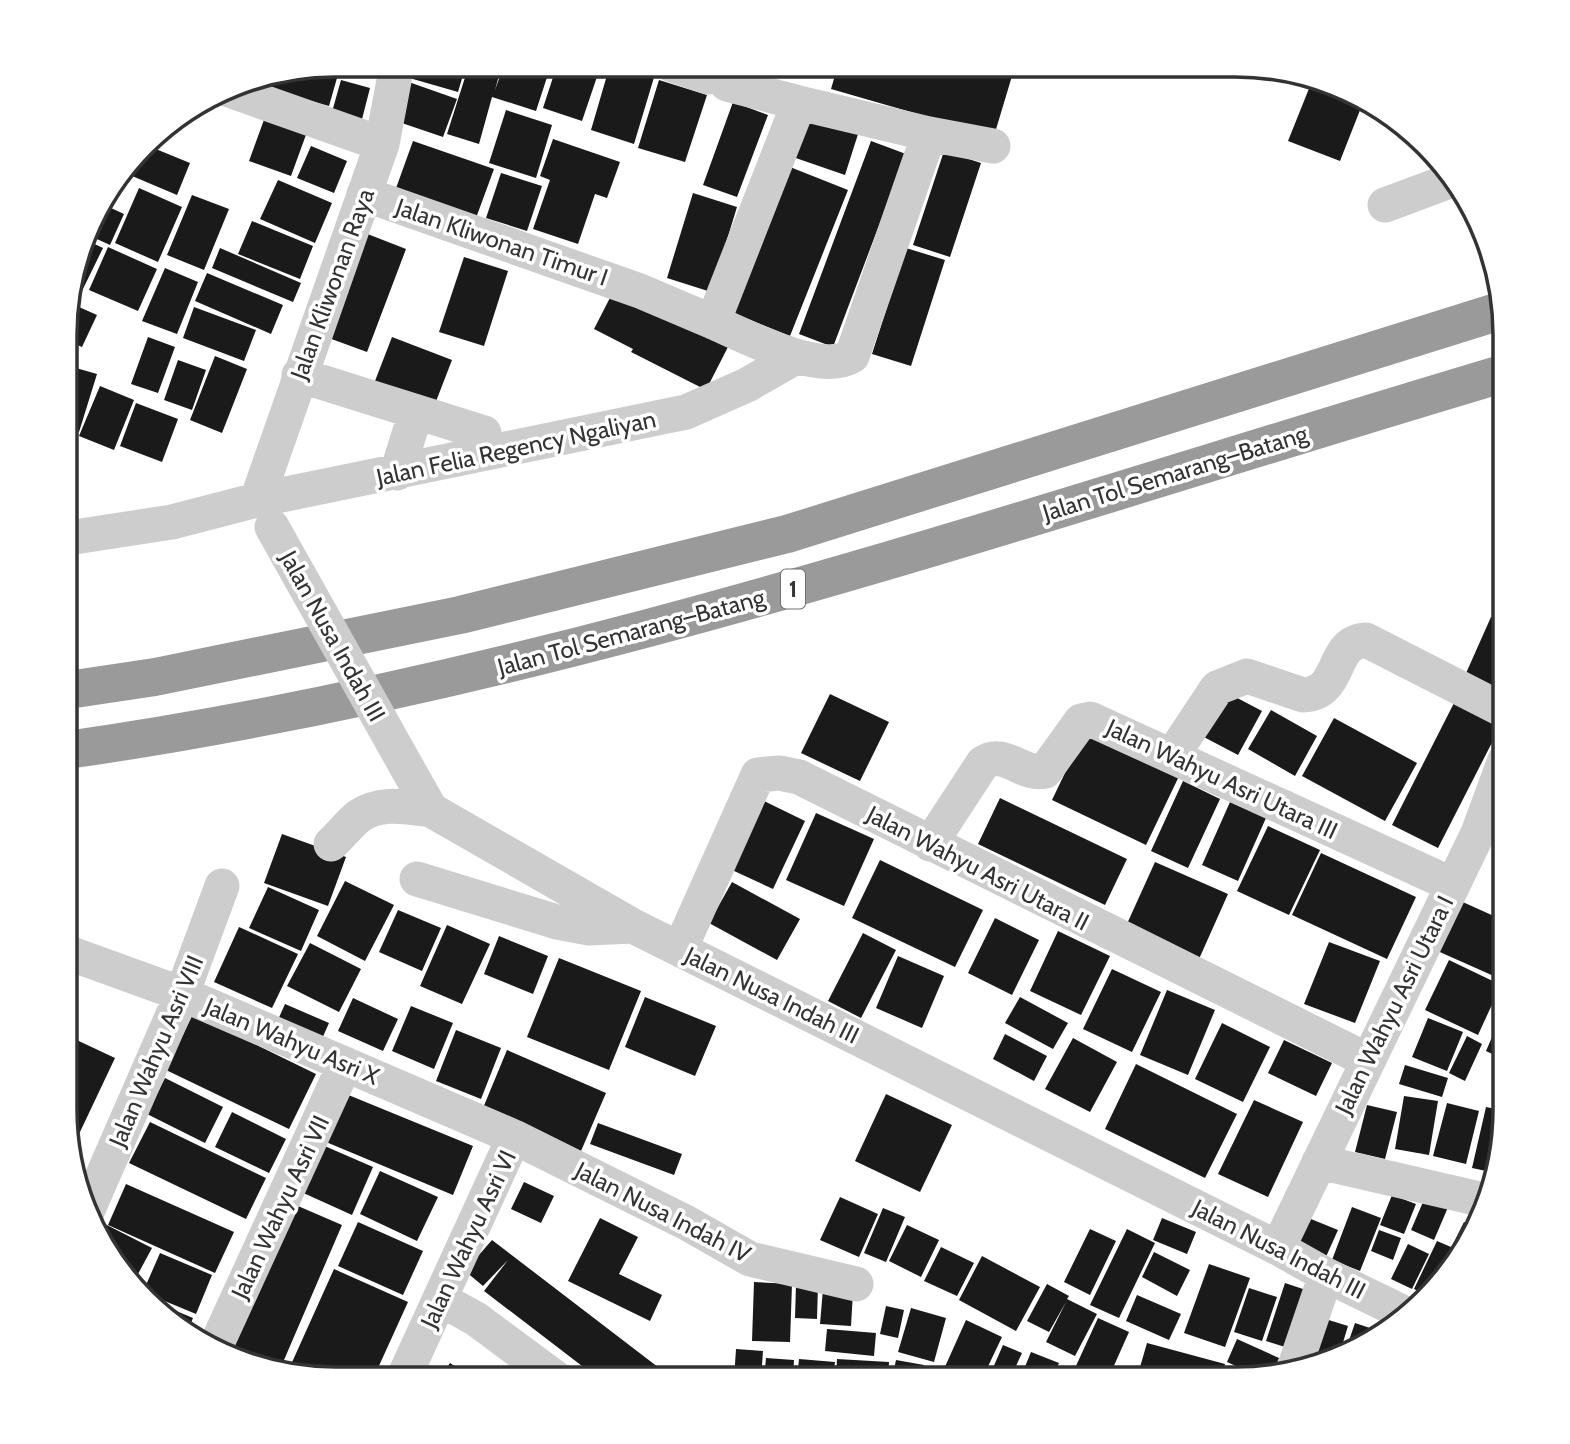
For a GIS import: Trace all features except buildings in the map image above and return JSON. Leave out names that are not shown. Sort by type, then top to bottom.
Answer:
[{"type":"highway","name":"1","points":[[77,689],[155,677],[460,615],[787,534],[1492,314]]},
{"type":"highway","name":"Jalan Tol Semarang–Batang","points":[[77,749],[169,736],[484,671],[811,585],[1493,377]]},
{"type":"street","name":"Jalan Kliwonan Raya","points":[[265,514],[299,375],[382,144],[395,77]]},
{"type":"street","points":[[706,77],[799,103],[929,134],[993,146]]},
{"type":"street","points":[[242,95],[382,144]]},
{"type":"street","points":[[799,103],[713,322],[794,358],[838,362],[852,356],[929,134]]},
{"type":"street","points":[[1385,205],[1444,183]]},
{"type":"street","name":"Jalan Kliwonan Timur I","points":[[364,194],[640,290],[713,322]]},
{"type":"street","name":"Jalan Felia Regency Ngaliyan","points":[[77,537],[173,522],[265,514],[397,473],[687,412],[747,385],[794,358]]},
{"type":"street","points":[[299,375],[484,433]]},
{"type":"street","points":[[397,473],[416,412]]},
{"type":"street","name":"Jalan Nusa Indah III","points":[[265,514],[425,799],[633,926],[1279,1248],[1326,1275],[1397,1310]]},
{"type":"street","points":[[1172,756],[1217,688],[1247,676],[1303,695],[1313,695],[1326,688],[1348,644],[1356,640],[1366,640],[1493,705]]},
{"type":"street","name":"Jalan Wahyu Asri Utara III","points":[[930,844],[983,763],[991,758],[1005,759],[1035,774],[1045,771],[1081,721],[1090,719],[1453,885]]},
{"type":"street","name":"Jalan Wahyu Asri Utara II","points":[[680,950],[758,775],[779,773],[799,777],[1367,1060]]},
{"type":"street","points":[[331,844],[358,817],[371,810],[425,799]]},
{"type":"street","name":"Jalan Wahyu Asri Utara I","points":[[1279,1248],[1453,885],[1492,836]]},
{"type":"street","points":[[417,879],[556,922],[589,928],[633,926]]},
{"type":"street","name":"Jalan Wahyu Asri VIII","points":[[93,1198],[182,994],[222,887]]},
{"type":"street","name":"Jalan Wahyu Asri X","points":[[77,955],[182,994],[514,1137]]},
{"type":"street","name":"Jalan Wahyu Asri VII","points":[[219,1339],[345,1065]]},
{"type":"street","name":"Jalan Nusa Indah IV","points":[[514,1137],[687,1223],[750,1259],[856,1284]]},
{"type":"street","name":"Jalan Wahyu Asri VI","points":[[409,1367],[514,1137]]},
{"type":"street","points":[[1319,1162],[1477,1198]]},
{"type":"street","points":[[1297,1359],[1326,1275]]},
{"type":"street","points":[[440,1299],[476,1319],[541,1367]]}]
